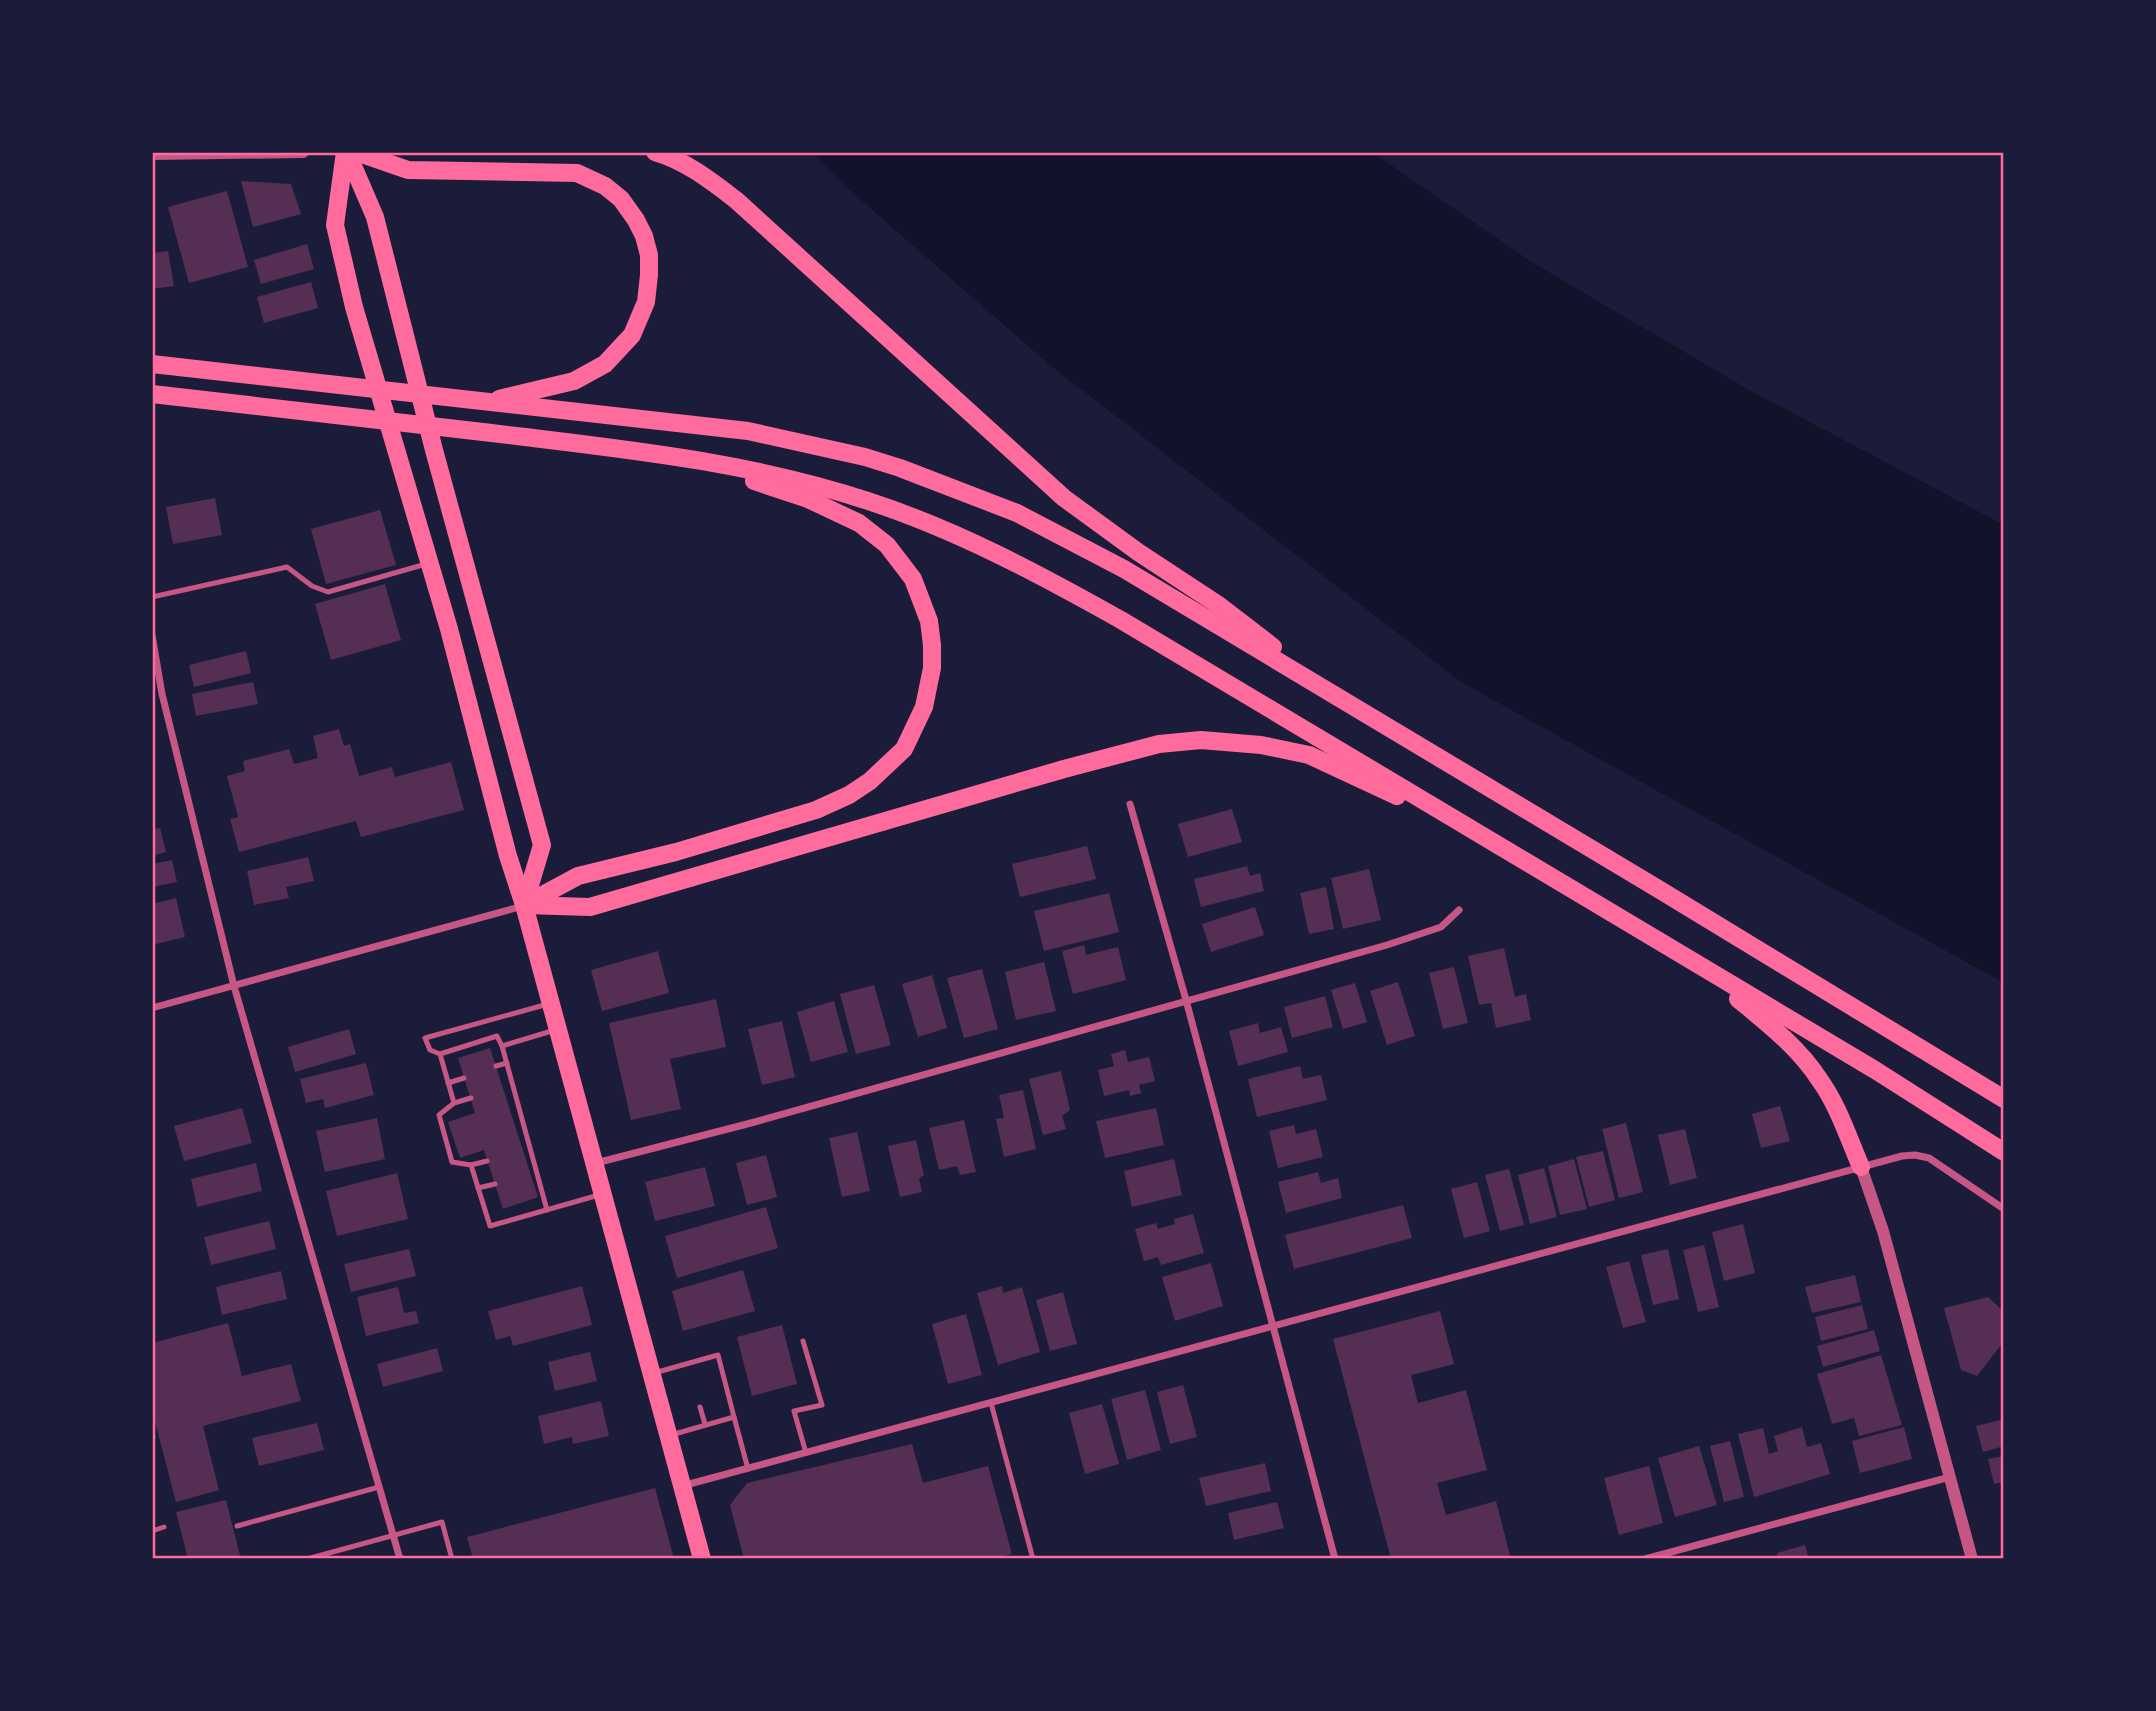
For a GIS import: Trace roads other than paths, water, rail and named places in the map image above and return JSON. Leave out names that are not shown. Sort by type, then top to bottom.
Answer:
[{"type":"main road","points":[[346,152],[335,225],[354,307],[449,629],[508,856],[524,905],[702,1559]]},
{"type":"main road","points":[[346,152],[374,217],[437,463],[542,845],[524,905]]},
{"type":"main road","points":[[356,152],[408,170],[577,173],[605,186],[621,199],[640,228],[649,255],[646,302],[632,335],[621,349],[604,365],[574,381],[486,402]]},
{"type":"main road","points":[[655,152],[671,157],[700,173],[736,200],[1064,498],[1138,552],[1220,606],[1336,697]]},
{"type":"main road","points":[[152,363],[748,431],[865,457],[1017,513],[1124,569],[2004,1099]]},
{"type":"main road","points":[[152,394],[494,433],[715,462],[790,479],[896,511],[979,544],[1051,580],[1121,620],[1875,1070],[2004,1152]]},
{"type":"main road","points":[[524,905],[578,876],[676,852],[816,810],[849,795],[870,782],[904,749],[928,694],[932,645],[926,610],[907,569],[878,537],[849,517],[787,491],[634,450]]},
{"type":"main road","points":[[524,905],[590,907],[1064,769],[1159,744],[1201,740],[1261,745],[1309,755],[1485,837]]},
{"type":"main road","points":[[1668,947],[1749,1008],[1805,1060],[1833,1101],[1861,1167]]},
{"type":"street","points":[[152,154],[303,152]]},
{"type":"street","points":[[152,635],[162,694],[234,986],[400,1559]]},
{"type":"street","points":[[1130,804],[1186,1000],[1335,1559]]},
{"type":"street","points":[[152,1009],[524,905]]},
{"type":"street","points":[[595,1164],[1387,946],[1441,927],[1459,910]]},
{"type":"street","points":[[682,1486],[1902,1156],[1922,1156],[1934,1161],[2004,1209]]},
{"type":"street","points":[[1861,1167],[1883,1231],[1972,1559]]},
{"type":"street","points":[[1650,1558],[1950,1477]]},
{"type":"lane","points":[[152,597],[288,566],[312,586],[328,592],[429,563]]},
{"type":"lane","points":[[547,1210],[534,1174],[531,1150],[497,1036],[440,1054],[430,1050],[425,1038],[551,1003]]},
{"type":"lane","points":[[502,1046],[558,1029]]},
{"type":"lane","points":[[440,1054],[454,1103]]},
{"type":"lane","points":[[496,1066],[507,1063]]},
{"type":"lane","points":[[448,1083],[464,1078]]},
{"type":"lane","points":[[503,1088],[513,1086]]},
{"type":"lane","points":[[471,1098],[454,1103],[439,1115],[452,1161],[471,1165],[488,1161]]},
{"type":"lane","points":[[524,1152],[531,1150]]},
{"type":"lane","points":[[471,1165],[490,1226],[603,1195]]},
{"type":"lane","points":[[478,1188],[495,1184]]},
{"type":"lane","points":[[803,1342],[822,1405],[794,1412],[807,1453]]},
{"type":"lane","points":[[652,1374],[718,1355],[748,1469]]},
{"type":"lane","points":[[688,1363],[691,1373]]},
{"type":"lane","points":[[991,1403],[1033,1559]]},
{"type":"lane","points":[[700,1407],[705,1424]]},
{"type":"lane","points":[[669,1436],[734,1417]]},
{"type":"lane","points":[[237,1526],[379,1488]]},
{"type":"lane","points":[[307,1559],[442,1522],[453,1559]]},
{"type":"lane","points":[[152,1531],[164,1527]]}]
